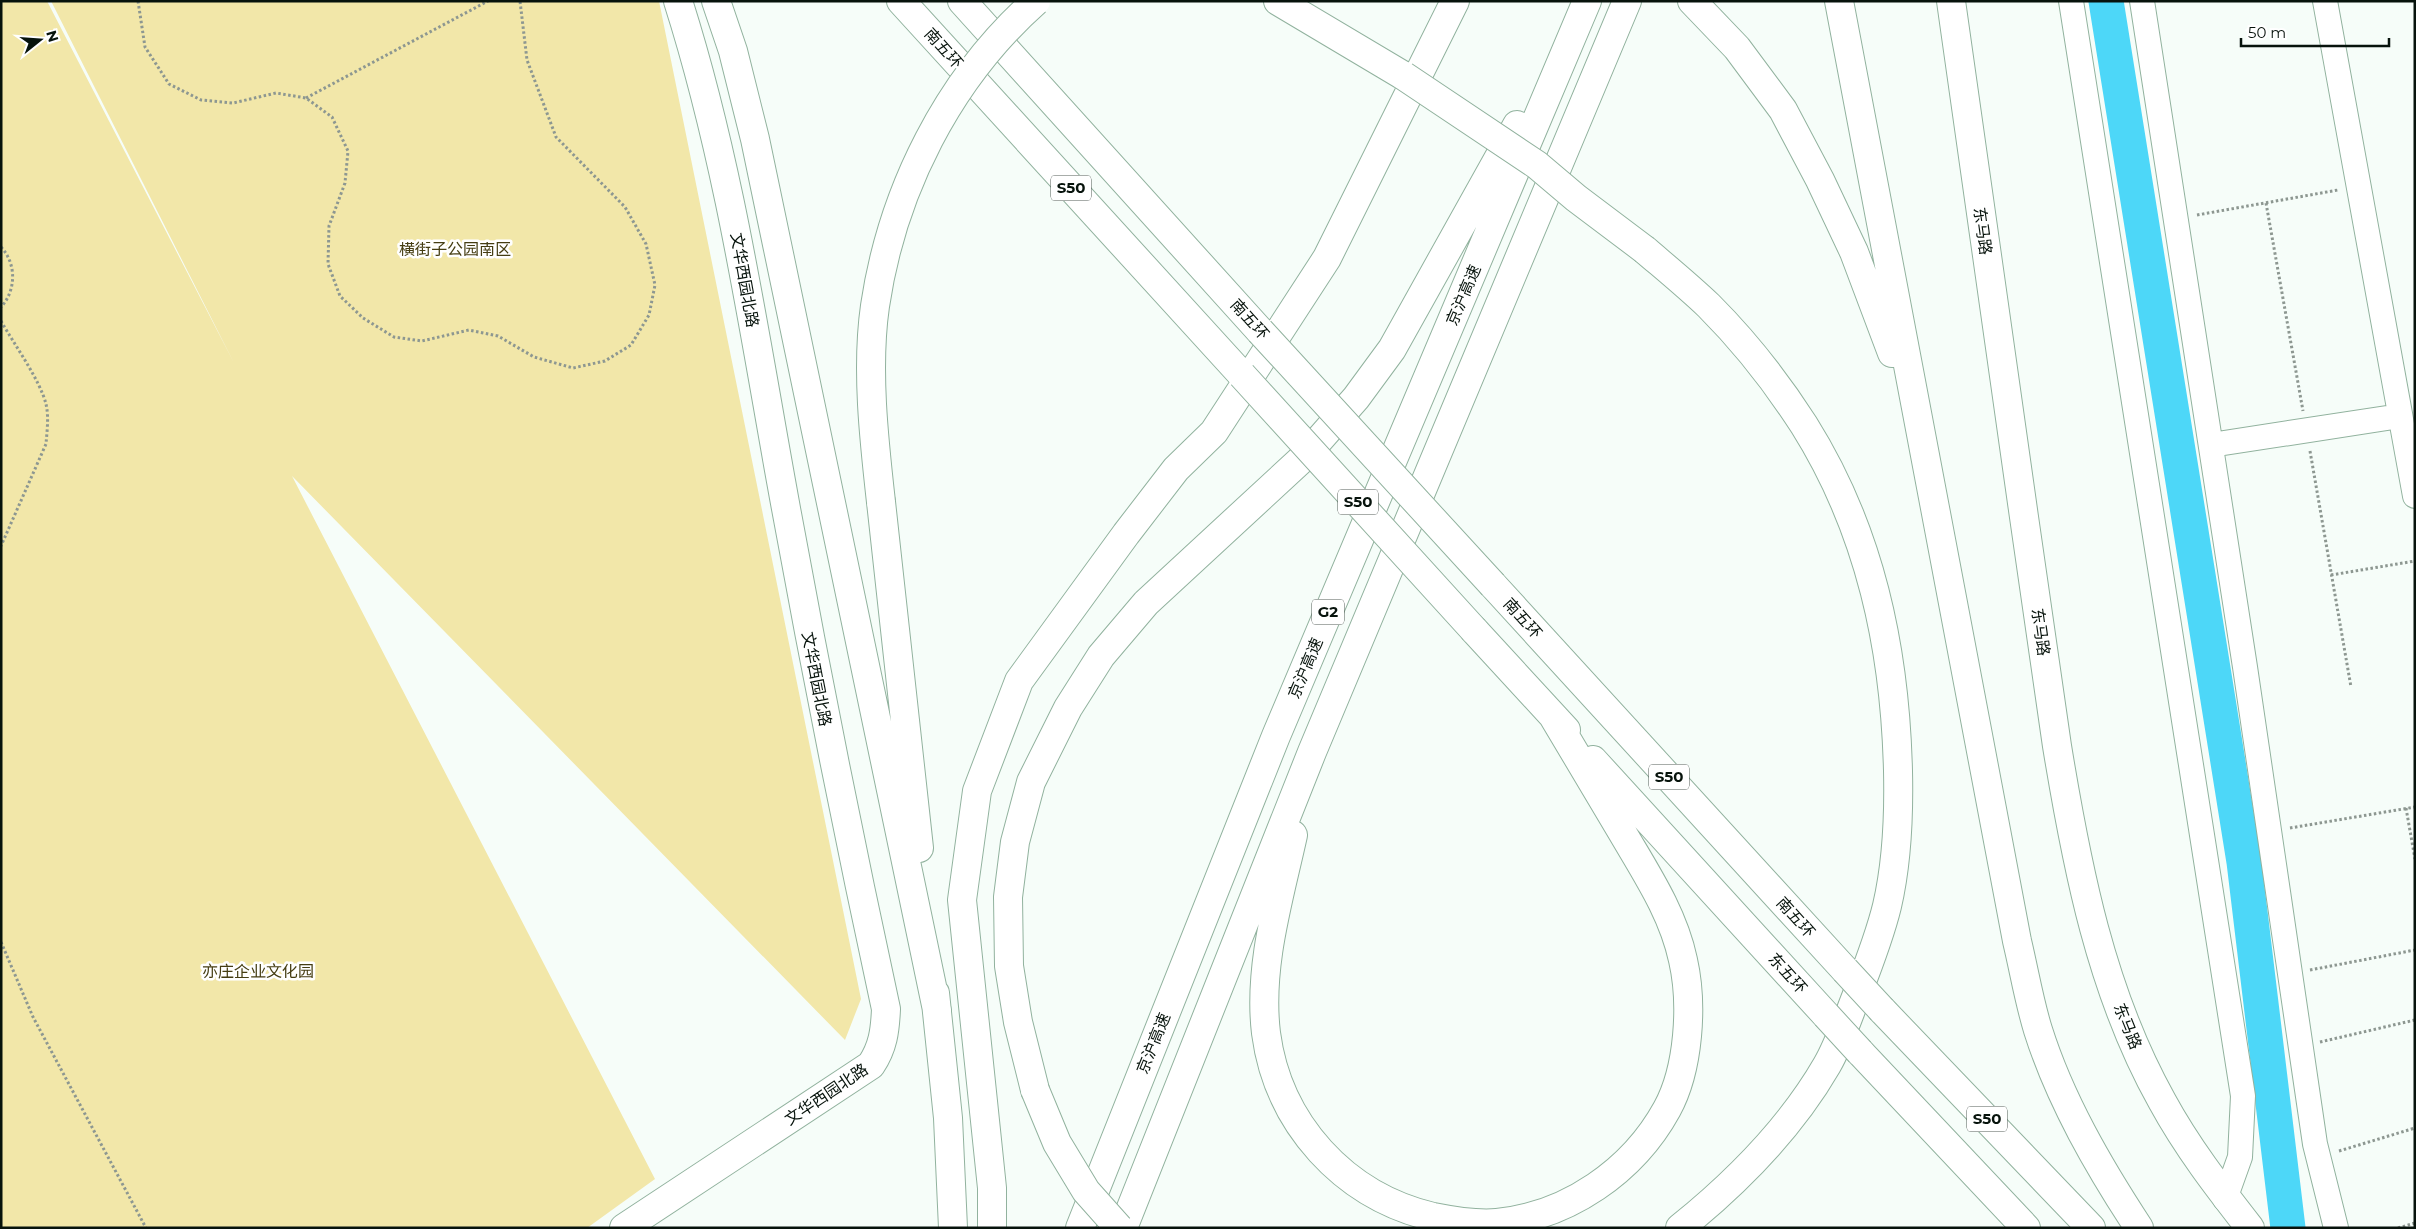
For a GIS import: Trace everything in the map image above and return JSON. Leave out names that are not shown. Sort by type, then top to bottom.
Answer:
[{"type":"main road","name":"文华西园北路","points":[[624,1228],[870,1065],[880,1052],[884,1035],[886,1009],[820,695],[728,185],[700,70],[678,1]]},
{"type":"main road","points":[[716,1],[734,51],[755,139],[936,1010]]},
{"type":"main road","name":"南五环","points":[[901,1],[1553,716]]},
{"type":"main road","name":"南五环","points":[[962,1],[1260,331],[1845,970],[2091,1228]]},
{"type":"main road","points":[[953,1228],[948,1118],[873,432],[872,374],[875,307],[889,240],[906,192],[926,146],[954,94],[991,49],[1036,1]]},
{"type":"main road","points":[[1278,1],[1404,76],[1537,165],[1576,198],[1645,250],[1708,305],[1739,339],[1804,426],[1834,479],[1877,595],[1891,661],[1897,730],[1898,798],[1895,855],[1887,904],[1872,956],[1828,1063],[1797,1112],[1722,1194],[1680,1228]]},
{"type":"main road","points":[[992,1228],[992,1188],[962,900],[977,791],[1018,682],[1126,534],[1171,476],[1214,432],[1327,258],[1455,1]]},
{"type":"main road","points":[[1119,1228],[1086,1191],[1058,1143],[1035,1090],[1018,1022],[1010,966],[1008,897],[1015,842],[1031,782],[1068,708],[1101,656],[1146,604],[1304,456],[1356,398],[1392,349],[1587,1]]},
{"type":"main road","name":"京沪高速","points":[[1080,1228],[1276,736],[1587,1]]},
{"type":"main road","name":"G2","points":[[1123,1228],[1312,752],[1626,1]]},
{"type":"main road","points":[[1692,1],[1737,48],[1783,110],[1820,180],[1854,252],[1888,338],[1927,467]]},
{"type":"main road","points":[[1839,1],[2017,941],[2038,1030],[2074,1116],[2114,1190],[2139,1228]]},
{"type":"main road","name":"东马路","points":[[1951,1],[2050,696],[2071,834],[2088,911],[2112,988],[2153,1084],[2190,1148],[2226,1199],[2248,1226]]},
{"type":"main road","points":[[1312,752],[1270,938],[1265,988],[1266,1032],[1274,1069],[1294,1116],[1317,1149],[1345,1176],[1370,1194],[1409,1211],[1453,1221],[1496,1223],[1543,1214],[1583,1196],[1621,1168],[1648,1139],[1668,1108],[1682,1067],[1689,1009],[1683,960],[1669,915],[1645,870],[1553,716]]},
{"type":"main road","name":"东五环","points":[[1553,716],[1860,1052],[2026,1228]]},
{"type":"street","points":[[2071,1],[2243,1096],[2240,1157],[2226,1199]]},
{"type":"street","points":[[2142,1],[2270,831],[2318,1158],[2336,1228]]},
{"type":"street","points":[[2325,1],[2359,186],[2404,405],[2415,496]]},
{"type":"street","points":[[2211,445],[2404,405]]},
{"type":"path","points":[[138,1],[144,47],[169,84],[201,100],[233,104],[276,93],[306,98],[332,117],[348,150],[345,183],[329,226],[328,264],[340,296],[363,318],[394,337],[422,341],[469,330],[498,336],[534,357],[574,368],[605,361],[631,345],[649,315],[655,285],[646,244],[624,206],[556,137],[527,60],[520,1]]},
{"type":"path","points":[[306,98],[488,1]]},
{"type":"path","points":[[2176,218],[2359,186]]},
{"type":"path","points":[[1,248],[6,253],[13,269],[12,291],[1,308]]},
{"type":"path","points":[[1,321],[39,388],[46,404],[48,425],[46,444],[1,546]]},
{"type":"path","points":[[2331,575],[2415,561]]},
{"type":"path","points":[[2270,831],[2415,806]]},
{"type":"path","points":[[2406,808],[2415,859]]},
{"type":"path","points":[[1,942],[33,1017],[146,1228]]},
{"type":"path","points":[[2291,974],[2415,950]]},
{"type":"path","points":[[2301,1046],[2415,1020]]},
{"type":"path","points":[[2318,1158],[2415,1128]]},
{"type":"path","points":[[2398,1228],[2415,1223]]},
{"type":"green space","points":[[1,1],[47,1],[234,363],[51,1],[659,1],[861,999],[845,1040],[292,476],[655,1179],[587,1228],[1,1228]]},
{"type":"waterway","points":[[2106,1],[2244,862],[2288,1228]]},
{"type":"park label","name":"横街子公园南区","points":[[455,249]]},
{"type":"park label","name":"亦庄企业文化园","points":[[258,971]]}]
